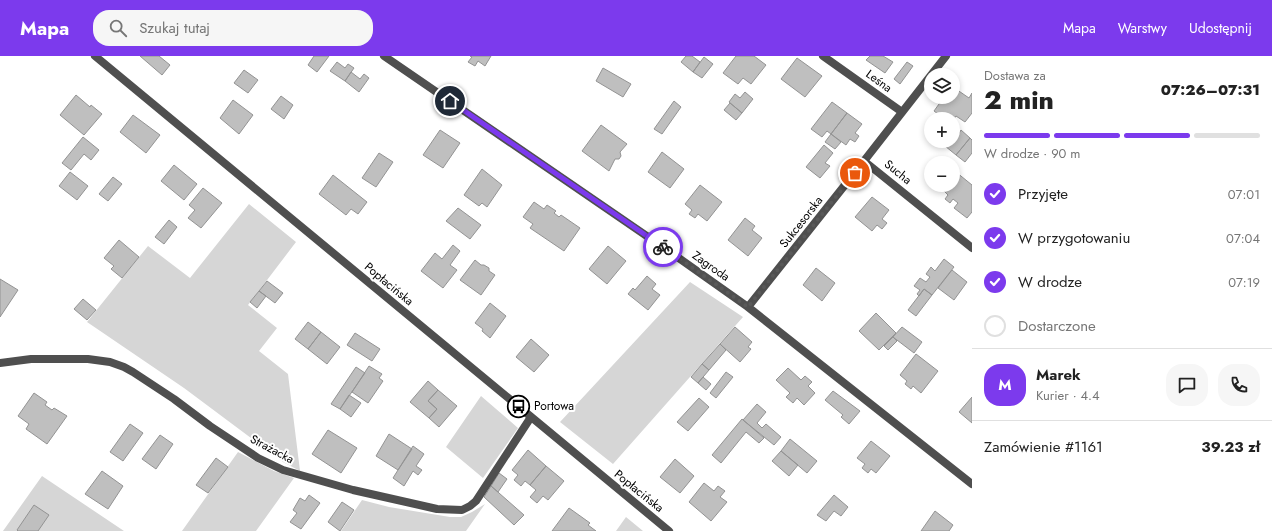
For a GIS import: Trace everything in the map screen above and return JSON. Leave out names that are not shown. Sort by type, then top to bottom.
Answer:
[{"type":"street","name":"Popłacińska","points":[[94,56],[669,531]]},
{"type":"street","name":"Zagroda","points":[[384,56],[748,307],[972,484]]},
{"type":"street","name":"Leśna","points":[[823,56],[902,112]]},
{"type":"street","name":"Sukcesorska","points":[[748,307],[946,56]]},
{"type":"street","name":"Sucha","points":[[864,161],[972,248]]},
{"type":"street","name":"Strażacka","points":[[0,363],[31,359],[88,359],[110,362],[133,372],[174,399],[210,426],[271,465],[300,476],[437,509],[462,510],[476,501],[531,417]]},
{"type":"shaded area","points":[[249,204],[296,242],[248,305],[277,328],[259,351],[288,374],[300,471],[283,462],[184,388],[87,322],[148,246],[190,278]]},
{"type":"shaded area","points":[[690,282],[743,317],[613,464],[560,422]]},
{"type":"shaded area","points":[[481,396],[518,428],[483,478],[446,447]]},
{"type":"shaded area","points":[[238,452],[274,471],[294,478],[256,531],[182,531]]},
{"type":"shaded area","points":[[42,476],[124,531],[3,531]]},
{"type":"shaded area","points":[[362,500],[389,507],[450,517],[461,517],[485,504],[466,531],[341,531]]},
{"type":"shaded area","points":[[626,517],[643,531],[616,531]]},
{"type":"building","points":[[140,56],[159,56],[170,65],[162,75]]},
{"type":"building","points":[[314,56],[329,56],[317,72],[308,65]]},
{"type":"building","points":[[470,56],[491,56],[485,66],[478,61],[475,66],[468,62],[472,57]]},
{"type":"building","points":[[686,56],[692,56],[700,62],[693,72],[681,62]]},
{"type":"building","points":[[736,56],[754,56],[766,65],[751,84],[743,78],[738,84],[723,73]]},
{"type":"building","points":[[870,56],[883,56],[893,62],[885,73],[866,60]]},
{"type":"building","points":[[704,57],[713,64],[702,78],[693,72]]},
{"type":"building","points":[[797,58],[822,76],[805,97],[781,79]]},
{"type":"building","points":[[337,62],[345,68],[348,64],[354,68],[345,81],[330,71]]},
{"type":"building","points":[[907,62],[913,66],[900,84],[894,79]]},
{"type":"building","points":[[603,68],[631,84],[623,97],[596,81]]},
{"type":"building","points":[[244,70],[258,80],[248,93],[234,83]]},
{"type":"building","points":[[351,72],[360,79],[364,74],[369,78],[359,92],[345,81]]},
{"type":"building","points":[[745,92],[753,99],[742,113],[729,102],[735,94],[740,98]]},
{"type":"building","points":[[960,92],[969,98],[972,93],[972,113],[965,122],[960,119],[960,112],[934,111],[939,104],[960,104]]},
{"type":"building","points":[[76,95],[90,107],[91,105],[102,114],[84,135],[60,115]]},
{"type":"building","points":[[281,96],[293,105],[284,119],[271,109]]},
{"type":"building","points":[[233,100],[253,115],[239,134],[220,118]]},
{"type":"building","points":[[674,101],[681,107],[662,134],[654,129]]},
{"type":"building","points":[[832,102],[847,113],[831,134],[827,131],[822,137],[811,129]]},
{"type":"building","points":[[730,103],[742,113],[736,120],[724,110]]},
{"type":"building","points":[[847,113],[862,124],[855,133],[859,136],[855,142],[850,139],[846,145],[831,134]]},
{"type":"building","points":[[133,115],[160,135],[146,153],[120,132]]},
{"type":"building","points":[[601,125],[627,144],[620,152],[621,156],[619,159],[615,159],[609,171],[582,151]]},
{"type":"building","points":[[440,130],[460,143],[443,168],[423,155]]},
{"type":"building","points":[[961,130],[970,138],[956,155],[947,148],[960,148]]},
{"type":"building","points":[[831,134],[841,142],[835,149],[825,142]]},
{"type":"building","points":[[83,137],[99,150],[91,160],[84,154],[71,170],[62,163]]},
{"type":"building","points":[[970,138],[972,140],[972,153],[965,162],[960,158],[960,156],[956,155]]},
{"type":"building","points":[[824,145],[833,153],[825,163],[830,166],[820,178],[806,167]]},
{"type":"building","points":[[662,152],[684,169],[670,188],[648,172]]},
{"type":"building","points":[[379,153],[393,162],[376,187],[362,178]]},
{"type":"building","points":[[174,165],[197,184],[184,200],[161,181]]},
{"type":"building","points":[[482,169],[502,185],[487,207],[482,203],[479,206],[464,195]]},
{"type":"building","points":[[70,172],[88,186],[77,200],[59,186]]},
{"type":"building","points":[[333,175],[367,202],[358,214],[351,209],[346,215],[319,194]]},
{"type":"building","points":[[960,175],[972,185],[972,212],[967,218],[954,208],[958,203],[953,199],[950,203],[945,199],[948,195],[945,192],[960,192]]},
{"type":"building","points":[[113,177],[122,184],[108,201],[99,194]]},
{"type":"building","points":[[700,185],[722,202],[707,221],[698,214],[695,218],[689,214],[692,210],[685,204]]},
{"type":"building","points":[[203,188],[222,203],[201,228],[188,218],[195,210],[189,205]]},
{"type":"building","points":[[872,197],[889,210],[882,219],[887,223],[882,229],[877,225],[872,231],[855,217]]},
{"type":"building","points":[[534,202],[544,209],[547,205],[556,211],[554,213],[559,217],[561,215],[580,228],[564,251],[530,228],[533,224],[523,217]]},
{"type":"building","points":[[458,208],[481,225],[470,239],[446,221]]},
{"type":"building","points":[[745,218],[755,226],[752,230],[762,238],[748,256],[728,240]]},
{"type":"building","points":[[169,220],[177,227],[164,244],[155,237]]},
{"type":"building","points":[[119,240],[139,257],[122,278],[111,269],[114,266],[104,258]]},
{"type":"building","points":[[453,245],[460,251],[450,265],[457,270],[443,288],[421,271],[435,253],[442,259]]},
{"type":"building","points":[[608,246],[626,261],[607,284],[589,269]]},
{"type":"building","points":[[944,259],[954,267],[932,295],[924,289],[919,296],[917,294],[920,290],[914,286],[920,278],[926,282],[930,277],[926,274],[931,267],[935,271]]},
{"type":"building","points":[[475,260],[481,265],[489,268],[489,271],[495,275],[481,295],[460,280]]},
{"type":"building","points":[[816,268],[835,283],[822,301],[803,285]]},
{"type":"building","points":[[952,270],[967,282],[954,300],[938,288]]},
{"type":"building","points":[[647,276],[656,284],[652,289],[660,295],[648,310],[628,294],[633,288],[635,290]]},
{"type":"building","points":[[0,279],[18,290],[0,317]]},
{"type":"building","points":[[267,281],[283,293],[275,303],[259,291]]},
{"type":"building","points":[[924,289],[932,295],[916,316],[908,310]]},
{"type":"building","points":[[259,291],[266,296],[257,308],[250,302]]},
{"type":"building","points":[[83,299],[96,310],[87,320],[74,309]]},
{"type":"building","points":[[490,303],[506,316],[490,338],[482,331],[483,329],[475,323]]},
{"type":"building","points":[[876,313],[896,333],[879,350],[859,331]]},
{"type":"building","points":[[308,322],[321,332],[308,349],[295,339]]},
{"type":"building","points":[[735,327],[752,342],[748,347],[751,349],[740,362],[720,344]]},
{"type":"building","points":[[902,327],[922,342],[914,353],[893,337]]},
{"type":"building","points":[[321,332],[340,347],[327,364],[308,349]]},
{"type":"building","points":[[355,333],[380,349],[372,361],[347,345]]},
{"type":"building","points":[[893,337],[897,341],[888,350],[884,346]]},
{"type":"building","points":[[531,339],[549,355],[534,372],[516,357]]},
{"type":"building","points":[[720,344],[726,350],[709,370],[702,364]]},
{"type":"building","points":[[916,354],[938,371],[921,393],[913,386],[911,389],[905,384],[907,381],[900,375]]},
{"type":"building","points":[[702,364],[709,370],[698,383],[691,377]]},
{"type":"building","points":[[369,366],[382,374],[379,378],[383,381],[368,403],[352,392]]},
{"type":"building","points":[[356,367],[365,373],[340,409],[331,404]]},
{"type":"building","points":[[788,368],[801,380],[805,376],[812,382],[808,386],[815,393],[804,405],[797,398],[793,403],[786,397],[790,393],[776,380]]},
{"type":"building","points":[[726,372],[733,377],[716,398],[710,393]]},
{"type":"building","points":[[703,377],[711,384],[706,390],[698,383]]},
{"type":"building","points":[[428,381],[438,390],[428,401],[437,409],[429,418],[410,402]]},
{"type":"building","points":[[438,390],[457,406],[439,427],[429,418],[437,409],[428,401]]},
{"type":"building","points":[[833,391],[860,411],[849,424],[841,417],[843,415],[825,400]]},
{"type":"building","points":[[34,393],[47,402],[45,405],[52,410],[54,408],[67,416],[47,444],[26,429],[29,424],[18,416]]},
{"type":"building","points":[[349,395],[361,403],[351,417],[340,409]]},
{"type":"building","points":[[972,397],[972,423],[959,412]]},
{"type":"building","points":[[699,398],[709,407],[688,431],[677,422]]},
{"type":"building","points":[[757,404],[766,412],[757,423],[762,428],[766,424],[781,437],[774,445],[743,420]]},
{"type":"building","points":[[742,419],[764,438],[759,443],[746,432],[721,463],[712,455]]},
{"type":"building","points":[[130,424],[143,433],[123,461],[110,452]]},
{"type":"building","points":[[328,430],[357,448],[341,473],[312,454]]},
{"type":"building","points":[[389,434],[412,449],[398,470],[376,456]]},
{"type":"building","points":[[160,435],[173,444],[156,469],[142,459]]},
{"type":"building","points":[[790,439],[817,461],[807,473],[781,451]]},
{"type":"building","points":[[871,441],[890,456],[876,473],[871,469],[868,473],[862,468],[865,464],[857,458]]},
{"type":"building","points":[[413,446],[424,454],[416,466],[422,470],[418,475],[413,471],[404,486],[393,478]]},
{"type":"building","points":[[528,450],[546,466],[530,485],[525,481],[521,486],[514,480],[518,475],[512,470]]},
{"type":"building","points":[[781,451],[798,465],[789,476],[772,461]]},
{"type":"building","points":[[216,458],[228,467],[208,493],[196,485]]},
{"type":"building","points":[[675,459],[694,476],[680,493],[660,477]]},
{"type":"building","points":[[546,466],[564,481],[548,500],[543,496],[537,503],[530,497],[536,490],[530,485]]},
{"type":"building","points":[[102,471],[123,486],[108,509],[85,494]]},
{"type":"building","points":[[499,473],[507,479],[498,492],[491,486]]},
{"type":"building","points":[[704,483],[714,491],[718,486],[725,491],[720,497],[727,502],[711,521],[689,502]]},
{"type":"building","points":[[491,486],[524,515],[514,525],[484,497]]},
{"type":"building","points":[[309,495],[320,503],[301,529],[290,522],[297,513],[293,510],[300,498],[305,501]]},
{"type":"building","points":[[834,495],[848,507],[841,516],[834,511],[826,521],[817,515]]},
{"type":"building","points":[[342,502],[354,510],[340,531],[328,522]]},
{"type":"building","points":[[34,505],[49,515],[38,531],[18,531],[17,530]]},
{"type":"building","points":[[569,508],[590,523],[588,525],[596,531],[552,531]]},
{"type":"building","points":[[935,511],[953,525],[949,531],[921,531]]},
{"type":"way so far","points":[[663,247],[748,307],[855,173]]},
{"type":"place","name":"Portowa","points":[[518,406]]},
{"type":"route","points":[[450,101],[663,247]]}]
